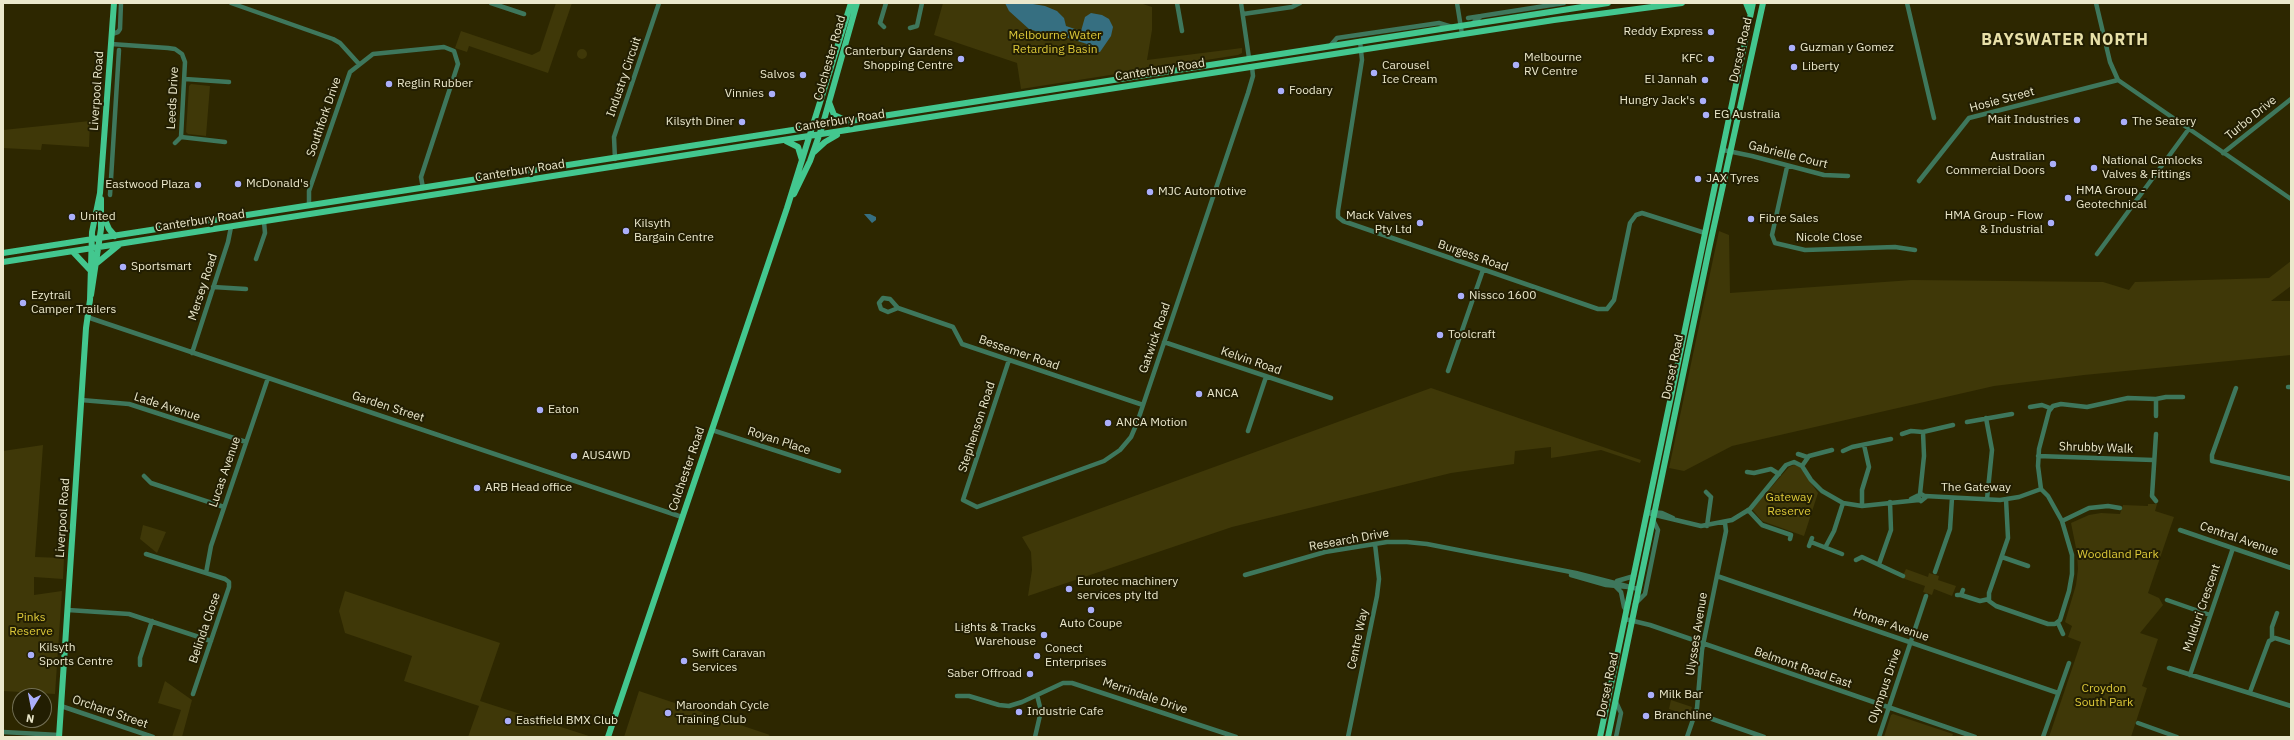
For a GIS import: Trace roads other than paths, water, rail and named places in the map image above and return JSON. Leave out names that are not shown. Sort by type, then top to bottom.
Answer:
[{"type":"main road","name":"Liverpool Road","points":[[90,300],[91,249],[100,193],[114,3]]},
{"type":"main road","name":"Colchester Road","points":[[608,737],[787,208],[851,3]]},
{"type":"main road","name":"Colchester Road","points":[[787,208],[812,155],[819,136],[857,3]]},
{"type":"main road","name":"Canterbury Road","points":[[3,253],[852,122],[904,112],[1461,26],[1582,5],[1604,3]]},
{"type":"main road","name":"Canterbury Road","points":[[3,262],[845,132],[1137,84],[1463,34],[1682,3]]},
{"type":"main road","points":[[1746,3],[1751,14]]},
{"type":"main road","name":"Dorset Road","points":[[1600,737],[1753,3]]},
{"type":"main road","name":"Dorset Road","points":[[1608,737],[1730,151],[1762,6],[1766,3]]},
{"type":"main road","points":[[1593,4],[1595,15]]},
{"type":"main road","points":[[1249,58],[1252,67]]},
{"type":"main road","points":[[1136,76],[1137,84]]},
{"type":"main road","points":[[829,102],[834,115],[840,119],[852,122]]},
{"type":"main road","points":[[911,111],[912,121]]},
{"type":"main road","points":[[904,112],[905,122]]},
{"type":"main road","points":[[812,155],[829,139],[845,132]]},
{"type":"main road","points":[[785,141],[798,147],[802,162]]},
{"type":"main road","points":[[470,181],[472,190]]},
{"type":"main road","name":"Liverpool Road","points":[[59,736],[87,317],[99,248],[102,214],[100,193]]},
{"type":"main road","points":[[309,206],[310,214]]},
{"type":"main road","points":[[102,214],[106,225],[116,236]]},
{"type":"main road","points":[[228,219],[231,227]]},
{"type":"main road","points":[[1705,233],[1713,234]]},
{"type":"main road","points":[[97,263],[120,244]]},
{"type":"main road","points":[[73,252],[90,270]]},
{"type":"main road","points":[[1610,691],[1617,692]]},
{"type":"street","name":"Liverpool Road","points":[[112,34],[118,32],[120,29],[122,3]]},
{"type":"street","points":[[231,3],[333,39],[340,43],[359,64]]},
{"type":"street","points":[[491,3],[524,14]]},
{"type":"street","name":"Industry Circuit","points":[[615,159],[614,137],[659,3]]},
{"type":"street","points":[[882,26],[886,3]]},
{"type":"street","points":[[910,28],[917,26],[922,3]]},
{"type":"street","points":[[1177,3],[1182,31]]},
{"type":"street","points":[[1241,3],[1249,58]]},
{"type":"street","points":[[1243,14],[1292,6],[1300,3]]},
{"type":"street","points":[[1457,3],[1463,34]]},
{"type":"street","points":[[1468,18],[1564,3]]},
{"type":"street","points":[[1907,3],[1934,118]]},
{"type":"street","points":[[2096,3],[2110,62],[2118,80],[2188,130],[2291,199]]},
{"type":"street","points":[[1472,24],[1481,16]]},
{"type":"street","name":"Canterbury Road","points":[[1330,46],[1338,38],[1438,23],[1452,27]]},
{"type":"street","name":"Burgess Road","points":[[1360,41],[1362,60],[1338,217],[1343,221],[1598,309],[1607,309],[1614,300],[1630,223],[1636,215],[1642,213],[1705,233]]},
{"type":"street","name":"Leeds Drive","points":[[111,44],[175,49],[184,58],[185,79],[181,137],[176,142]]},
{"type":"street","name":"Southfork Drive","points":[[309,206],[309,192],[350,72],[373,54],[444,47],[454,51],[457,57],[456,71],[421,177],[423,188]]},
{"type":"street","name":"Liverpool Road","points":[[110,195],[115,95],[119,50]]},
{"type":"street","name":"Gatwick Road","points":[[963,500],[978,506],[991,503],[1104,461],[1126,444],[1134,430],[1143,406],[1248,93],[1253,76],[1252,67]]},
{"type":"street","points":[[185,79],[229,82]]},
{"type":"street","name":"Hosie Street","points":[[1919,181],[1969,118],[2118,80]]},
{"type":"street","points":[[107,94],[115,95]]},
{"type":"street","name":"Turbo Drive","points":[[2223,153],[2291,99]]},
{"type":"street","points":[[981,100],[982,109]]},
{"type":"street","points":[[2097,254],[2188,130]]},
{"type":"street","points":[[181,137],[225,142]]},
{"type":"street","points":[[103,150],[112,151]]},
{"type":"street","name":"Gabrielle Court","points":[[1722,150],[1824,176],[1848,176]]},
{"type":"street","name":"Nicole Close","points":[[1787,167],[1772,235],[1774,243],[1805,250],[1894,247],[1915,250]]},
{"type":"street","points":[[256,259],[265,234],[264,222]]},
{"type":"street","name":"Mersey Road","points":[[192,352],[230,238],[231,227]]},
{"type":"street","points":[[1448,371],[1483,270]]},
{"type":"street","points":[[213,287],[246,289]]},
{"type":"street","name":"Bessemer Road","points":[[898,308],[953,327],[962,344],[1143,406]]},
{"type":"street","name":"Garden Street","points":[[87,317],[682,517]]},
{"type":"street","name":"Kelvin Road","points":[[1164,342],[1331,398]]},
{"type":"street","name":"Stephenson Road","points":[[963,500],[1009,360]]},
{"type":"street","points":[[1248,431],[1266,377]]},
{"type":"street","name":"Lucas Avenue","points":[[206,573],[211,546],[268,378]]},
{"type":"street","points":[[2236,388],[2212,455],[2212,461],[2291,479]]},
{"type":"street","points":[[2063,634],[2058,623],[2068,597],[2072,574],[2070,546],[2062,521],[2048,496],[2041,490],[2038,456],[2050,408],[2056,404],[2086,407],[2123,399],[2156,399],[2166,396],[2183,397]]},
{"type":"street","points":[[2156,399],[2156,416]]},
{"type":"street","name":"Lade Avenue","points":[[81,400],[129,404],[246,442]]},
{"type":"street","points":[[2030,407],[2042,405],[2050,408]]},
{"type":"street","points":[[1967,422],[2012,414]]},
{"type":"street","points":[[1986,418],[1992,450],[1987,499]]},
{"type":"street","points":[[1902,434],[1911,431],[1923,432],[1953,426]]},
{"type":"street","name":"Royan Place","points":[[712,430],[839,471]]},
{"type":"street","points":[[1647,513],[1654,516],[1668,515],[1676,520],[1691,524],[1707,526],[1723,523],[1748,510],[1789,463],[1796,462],[1802,466],[1819,489],[1843,503],[1862,506],[1910,499],[1922,495],[1924,456],[1923,432]]},
{"type":"street","points":[[2156,434],[2153,460],[2152,496],[2156,500]]},
{"type":"street","points":[[1843,451],[1852,447],[1891,439]]},
{"type":"street","points":[[1862,506],[1862,490],[1869,467],[1864,445]]},
{"type":"street","points":[[1798,454],[1807,457],[1832,450]]},
{"type":"street","name":"Shrubby Walk","points":[[2038,456],[2153,460]]},
{"type":"street","points":[[1802,466],[1807,457]]},
{"type":"street","points":[[1747,472],[1754,474],[1771,469],[1779,474]]},
{"type":"street","points":[[144,476],[151,483],[224,507]]},
{"type":"street","name":"The Gateway","points":[[1922,495],[1932,498],[2006,499],[2041,490]]},
{"type":"street","points":[[1706,492],[1713,496],[1707,526]]},
{"type":"street","points":[[1935,572],[1950,529],[1952,498]]},
{"type":"street","points":[[1989,599],[2008,533],[2006,499]]},
{"type":"street","points":[[1879,564],[1891,530],[1890,502]]},
{"type":"street","points":[[1826,546],[1834,532],[1843,503]]},
{"type":"street","points":[[2062,521],[2089,508],[2108,506],[2120,508]]},
{"type":"street","points":[[1748,510],[1762,525],[1791,536],[1790,539]]},
{"type":"street","points":[[1635,604],[1646,594],[1658,530],[1654,516]]},
{"type":"street","name":"Ulysses Avenue","points":[[1687,737],[1695,713],[1703,643],[1725,534],[1723,523]]},
{"type":"street","name":"Central Avenue","points":[[2180,530],[2291,568]]},
{"type":"street","name":"Research Drive","points":[[1245,575],[1325,552],[1387,542],[1427,544],[1610,581],[1638,589]]},
{"type":"street","points":[[1811,542],[1826,546],[1842,554]]},
{"type":"street","name":"Centre Way","points":[[1348,737],[1377,596],[1379,579],[1375,544]]},
{"type":"street","name":"Mulduri Crescent","points":[[2190,675],[2233,548]]},
{"type":"street","name":"Belinda Close","points":[[146,554],[225,579],[229,585],[193,694]]},
{"type":"street","points":[[1856,560],[1862,557],[1903,576]]},
{"type":"street","points":[[2002,557],[2028,566]]},
{"type":"street","name":"Research Drive","points":[[1551,570],[1616,587],[1631,587]]},
{"type":"street","points":[[1610,581],[1621,581],[1634,576]]},
{"type":"street","name":"Homer Avenue","points":[[1717,576],[2058,693]]},
{"type":"street","points":[[1616,587],[1621,592],[1626,610]]},
{"type":"street","points":[[1960,593],[1980,601],[1989,599]]},
{"type":"street","name":"Olympus Drive","points":[[1879,737],[1926,596]]},
{"type":"street","points":[[1989,599],[1996,606],[2048,624],[2058,623]]},
{"type":"street","points":[[2167,600],[2210,615]]},
{"type":"street","points":[[68,610],[127,613],[211,641]]},
{"type":"street","points":[[2250,692],[2268,642],[2272,638],[2272,627],[2278,614]]},
{"type":"street","name":"Belmont Road East","points":[[1625,619],[1703,643],[1975,737]]},
{"type":"street","points":[[140,665],[140,658],[152,621]]},
{"type":"street","points":[[2272,638],[2291,643]]},
{"type":"street","points":[[2044,737],[2069,663]]},
{"type":"street","points":[[2169,668],[2291,706]]},
{"type":"street","name":"Merrindale Drive","points":[[958,696],[969,696],[999,705],[1008,706],[1022,702],[1063,683],[1083,685],[1236,737]]},
{"type":"street","points":[[1035,737],[1041,711],[1037,695]]},
{"type":"street","points":[[1616,702],[1621,713],[1616,737]]},
{"type":"street","name":"Orchard Street","points":[[62,706],[152,737]]},
{"type":"street","points":[[1695,713],[1764,737]]},
{"type":"street","points":[[2138,723],[2177,737]]},
{"type":"street","points":[[3,732],[59,736]]},
{"type":"water","points":[[1005,3],[1027,3],[1045,6],[1057,11],[1064,18],[1066,26],[1081,31],[1085,17],[1091,13],[1102,15],[1109,19],[1113,27],[1111,36],[1100,52],[1084,54],[1087,44],[1068,38],[1058,38],[1029,29],[1009,11]]},
{"type":"water","points":[[864,214],[870,214],[876,217],[876,220],[872,223]]},
{"type":"place","name":"Reddy Express","points":[[1711,32]]},
{"type":"place","name":"Guzman y Gomez","points":[[1792,48]]},
{"type":"place","name":"Canterbury Gardens Shopping Centre","points":[[961,59]]},
{"type":"place","name":"KFC","points":[[1711,59]]},
{"type":"place","name":"Melbourne RV Centre","points":[[1516,65]]},
{"type":"place","name":"Liberty","points":[[1794,67]]},
{"type":"place","name":"Carousel Ice Cream","points":[[1374,73]]},
{"type":"place","name":"Salvos","points":[[803,75]]},
{"type":"place","name":"El Jannah","points":[[1705,80]]},
{"type":"place","name":"Reglin Rubber","points":[[389,84]]},
{"type":"place","name":"Foodary","points":[[1281,91]]},
{"type":"place","name":"Vinnies","points":[[772,94]]},
{"type":"place","name":"Hungry Jack's","points":[[1703,101]]},
{"type":"place","name":"EG Australia","points":[[1706,115]]},
{"type":"place","name":"Mait Industries","points":[[2077,120]]},
{"type":"place","name":"Kilsyth Diner","points":[[742,122]]},
{"type":"place","name":"The Seatery","points":[[2124,122]]},
{"type":"place","name":"Australian Commercial Doors","points":[[2053,164]]},
{"type":"place","name":"National Camlocks Valves & Fittings","points":[[2094,168]]},
{"type":"place","name":"JAX Tyres","points":[[1698,179]]},
{"type":"place","name":"McDonald's","points":[[238,184]]},
{"type":"place","name":"Eastwood Plaza","points":[[198,185]]},
{"type":"place","name":"MJC Automotive","points":[[1150,192]]},
{"type":"place","name":"HMA Group - Geotechnical","points":[[2068,198]]},
{"type":"place","name":"United","points":[[72,217]]},
{"type":"place","name":"Fibre Sales","points":[[1751,219]]},
{"type":"place","name":"Mack Valves Pty Ltd","points":[[1420,223]]},
{"type":"place","name":"HMA Group - Flow & Industrial","points":[[2051,223]]},
{"type":"place","name":"Kilsyth Bargain Centre","points":[[626,231]]},
{"type":"place","name":"Sportsmart","points":[[123,267]]},
{"type":"place","name":"Nissco 1600","points":[[1461,296]]},
{"type":"place","name":"Ezytrail Camper Trailers","points":[[23,303]]},
{"type":"place","name":"Toolcraft","points":[[1440,335]]},
{"type":"place","name":"ANCA","points":[[1199,394]]},
{"type":"place","name":"Eaton","points":[[540,410]]},
{"type":"place","name":"ANCA Motion","points":[[1108,423]]},
{"type":"place","name":"AUS4WD","points":[[574,456]]},
{"type":"place","name":"ARB Head office","points":[[477,488]]},
{"type":"place","name":"Eurotec machinery services pty ltd","points":[[1069,589]]},
{"type":"place","name":"Auto Coupe","points":[[1091,610]]},
{"type":"place","name":"Lights & Tracks Warehouse","points":[[1044,635]]},
{"type":"place","name":"Kilsyth Sports Centre","points":[[31,655]]},
{"type":"place","name":"Conect Enterprises","points":[[1037,656]]},
{"type":"place","name":"Swift Caravan Services","points":[[684,661]]},
{"type":"place","name":"Saber Offroad","points":[[1030,674]]},
{"type":"place","name":"Milk Bar","points":[[1651,695]]},
{"type":"place","name":"Industrie Cafe","points":[[1019,712]]},
{"type":"place","name":"Maroondah Cycle Training Club","points":[[668,713]]},
{"type":"place","name":"Branchline","points":[[1646,716]]},
{"type":"place","name":"Eastfield BMX Club","points":[[508,721]]},
{"type":"district","name":"BAYSWATER NORTH","points":[[2065,40]]},
{"type":"park label","name":"Melbourne Water Retarding Basin","points":[[1055,43]]},
{"type":"park label","name":"Gateway Reserve","points":[[1789,505]]},
{"type":"park label","name":"Woodland Park","points":[[2118,555]]},
{"type":"park label","name":"Pinks Reserve","points":[[31,625]]},
{"type":"park label","name":"Croydon South Park","points":[[2104,696]]}]
